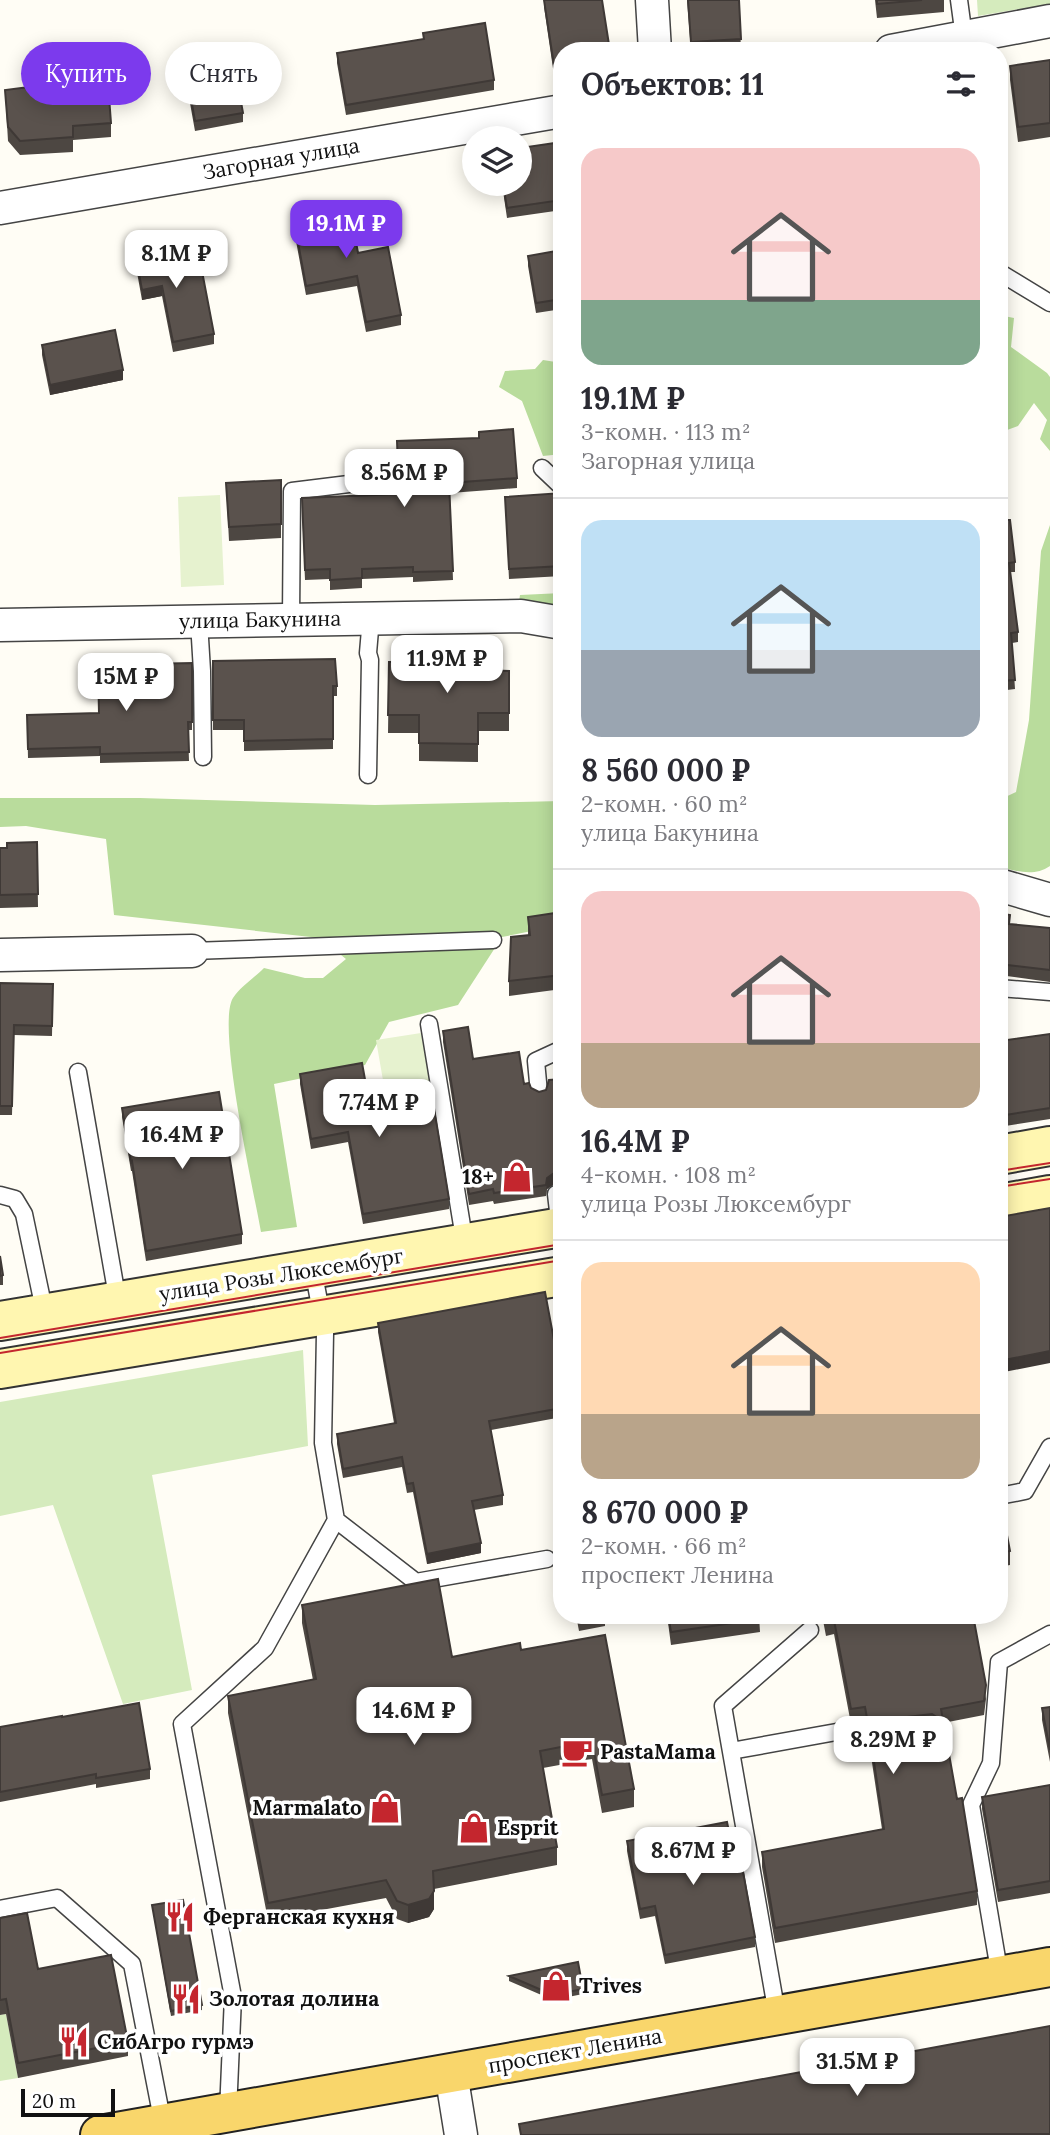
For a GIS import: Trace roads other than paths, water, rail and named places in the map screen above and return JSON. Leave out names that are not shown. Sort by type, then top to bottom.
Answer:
[{"type":"main road","points":[[1008,1153],[1050,1146]]},
{"type":"main road","points":[[1008,1202],[1050,1195]]},
{"type":"main road","name":"улица Розы Люксембург","points":[[0,1321],[465,1244],[553,1218]]},
{"type":"main road","points":[[0,1369],[553,1278]]},
{"type":"main road","name":"проспект Ленина","points":[[100,2135],[1050,1966]]},
{"type":"street","points":[[652,0],[654,42]]},
{"type":"street","points":[[941,42],[1050,21]]},
{"type":"street","name":"Загорная улица","points":[[0,208],[553,113]]},
{"type":"street","name":"улица Бакунина","points":[[0,625],[521,616],[553,621]]},
{"type":"street","points":[[1008,888],[1050,901]]},
{"type":"street","points":[[0,955],[192,951]]},
{"type":"street","points":[[451,2073],[461,2135]]},
{"type":"lane","points":[[959,0],[964,37]]},
{"type":"lane","points":[[1008,277],[1050,303]]},
{"type":"lane","points":[[542,468],[553,478]]},
{"type":"lane","points":[[291,620],[292,491],[373,481]]},
{"type":"lane","points":[[368,775],[368,653],[371,618]]},
{"type":"lane","points":[[199,622],[203,757]]},
{"type":"lane","points":[[192,951],[493,940]]},
{"type":"lane","points":[[1008,989],[1050,992]]},
{"type":"lane","points":[[429,1024],[465,1244]]},
{"type":"lane","points":[[539,1093],[536,1062],[553,1054]]},
{"type":"lane","points":[[78,1072],[118,1302]]},
{"type":"lane","points":[[0,1195],[15,1199],[24,1214],[45,1314]]},
{"type":"lane","points":[[228,2112],[233,1997],[182,1724],[265,1648],[335,1520],[323,1443],[325,1333],[313,1269]]},
{"type":"lane","points":[[1008,1494],[1025,1491],[1050,1447]]},
{"type":"lane","points":[[335,1520],[416,1582],[547,1559]]},
{"type":"lane","points":[[777,2014],[723,1706],[810,1630]]},
{"type":"lane","points":[[1000,1976],[971,1805],[991,1763],[999,1662],[1050,1634]]},
{"type":"lane","points":[[731,1751],[842,1731],[871,1746],[906,1741]]},
{"type":"lane","points":[[0,1909],[57,1898],[132,1964],[163,2124]]},
{"type":"tram line","points":[[1008,1170],[1050,1163]]},
{"type":"tram line","points":[[1008,1186],[1050,1179]]},
{"type":"tram line","points":[[0,1338],[553,1246]]},
{"type":"tram line","points":[[0,1353],[553,1261]]},
{"type":"place","name":"18+","points":[[517,1177]]},
{"type":"place","name":"PastaMama","points":[[577,1752]]},
{"type":"place","name":"Marmalato","points":[[385,1808]]},
{"type":"place","name":"Esprit","points":[[474,1828]]},
{"type":"place","name":"Ферганская кухня","points":[[180,1917]]},
{"type":"place","name":"Trives","points":[[556,1986]]},
{"type":"place","name":"Золотая долина","points":[[186,1999]]},
{"type":"place","name":"СибАгро гурмэ","points":[[74,2042]]}]
